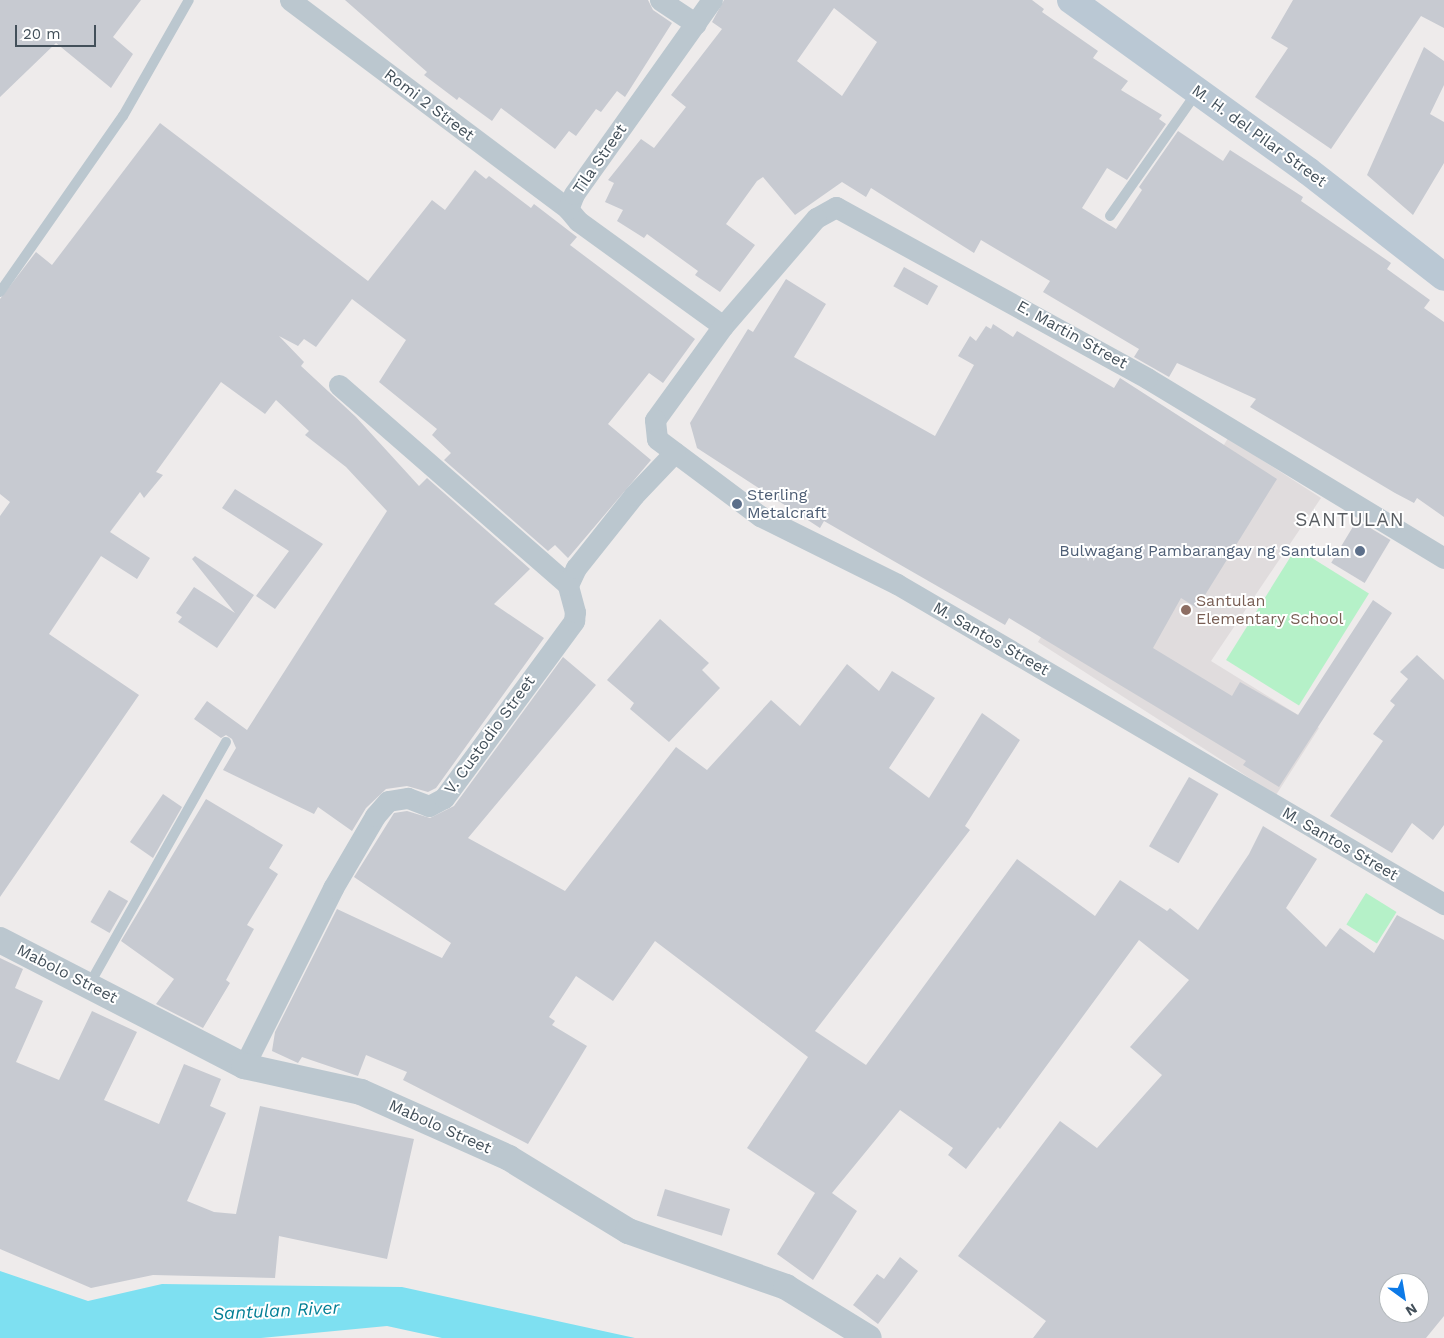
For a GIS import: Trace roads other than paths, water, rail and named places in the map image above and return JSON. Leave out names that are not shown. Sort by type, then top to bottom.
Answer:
[{"type":"main road","name":"M. H. del Pilar Street","points":[[1071,0],[1308,171],[1444,277]]},
{"type":"street","name":"Romi 2 Street","points":[[290,0],[568,209]]},
{"type":"street","points":[[660,0],[696,24]]},
{"type":"street","name":"Tila Street","points":[[712,0],[574,194],[568,209],[578,222],[723,326]]},
{"type":"street","name":"E. Martin Street","points":[[723,326],[816,218],[836,207],[1147,378],[1444,558]]},
{"type":"street","name":"M. Santos Street","points":[[723,326],[656,420],[657,439],[760,516],[897,584],[1444,904]]},
{"type":"street","points":[[339,385],[568,584],[576,568],[634,495],[675,452]]},
{"type":"street","name":"V. Custodio Street","points":[[244,1066],[333,888],[375,816],[388,801],[408,798],[429,806],[444,798],[574,621],[575,612],[568,584]]},
{"type":"street","name":"Mabolo Street","points":[[0,940],[244,1066],[361,1092],[509,1158],[628,1231],[786,1287],[869,1338]]},
{"type":"lane","points":[[0,292],[124,116],[189,0]]},
{"type":"lane","points":[[1110,216],[1198,92]]},
{"type":"lane","points":[[89,985],[226,742]]},
{"type":"water","name":"Santulan River","points":[[0,1271],[88,1301],[162,1284],[402,1287],[635,1338],[442,1338],[387,1326],[261,1338],[0,1338]]},
{"type":"place","name":"Sterling Metalcraft","points":[[737,504]]},
{"type":"place","name":"Bulwagang Pambarangay ng Santulan","points":[[1360,551]]},
{"type":"place","name":"Santulan Elementary School","points":[[1186,610]]},
{"type":"district","name":"SANTULAN","points":[[1350,520]]}]
